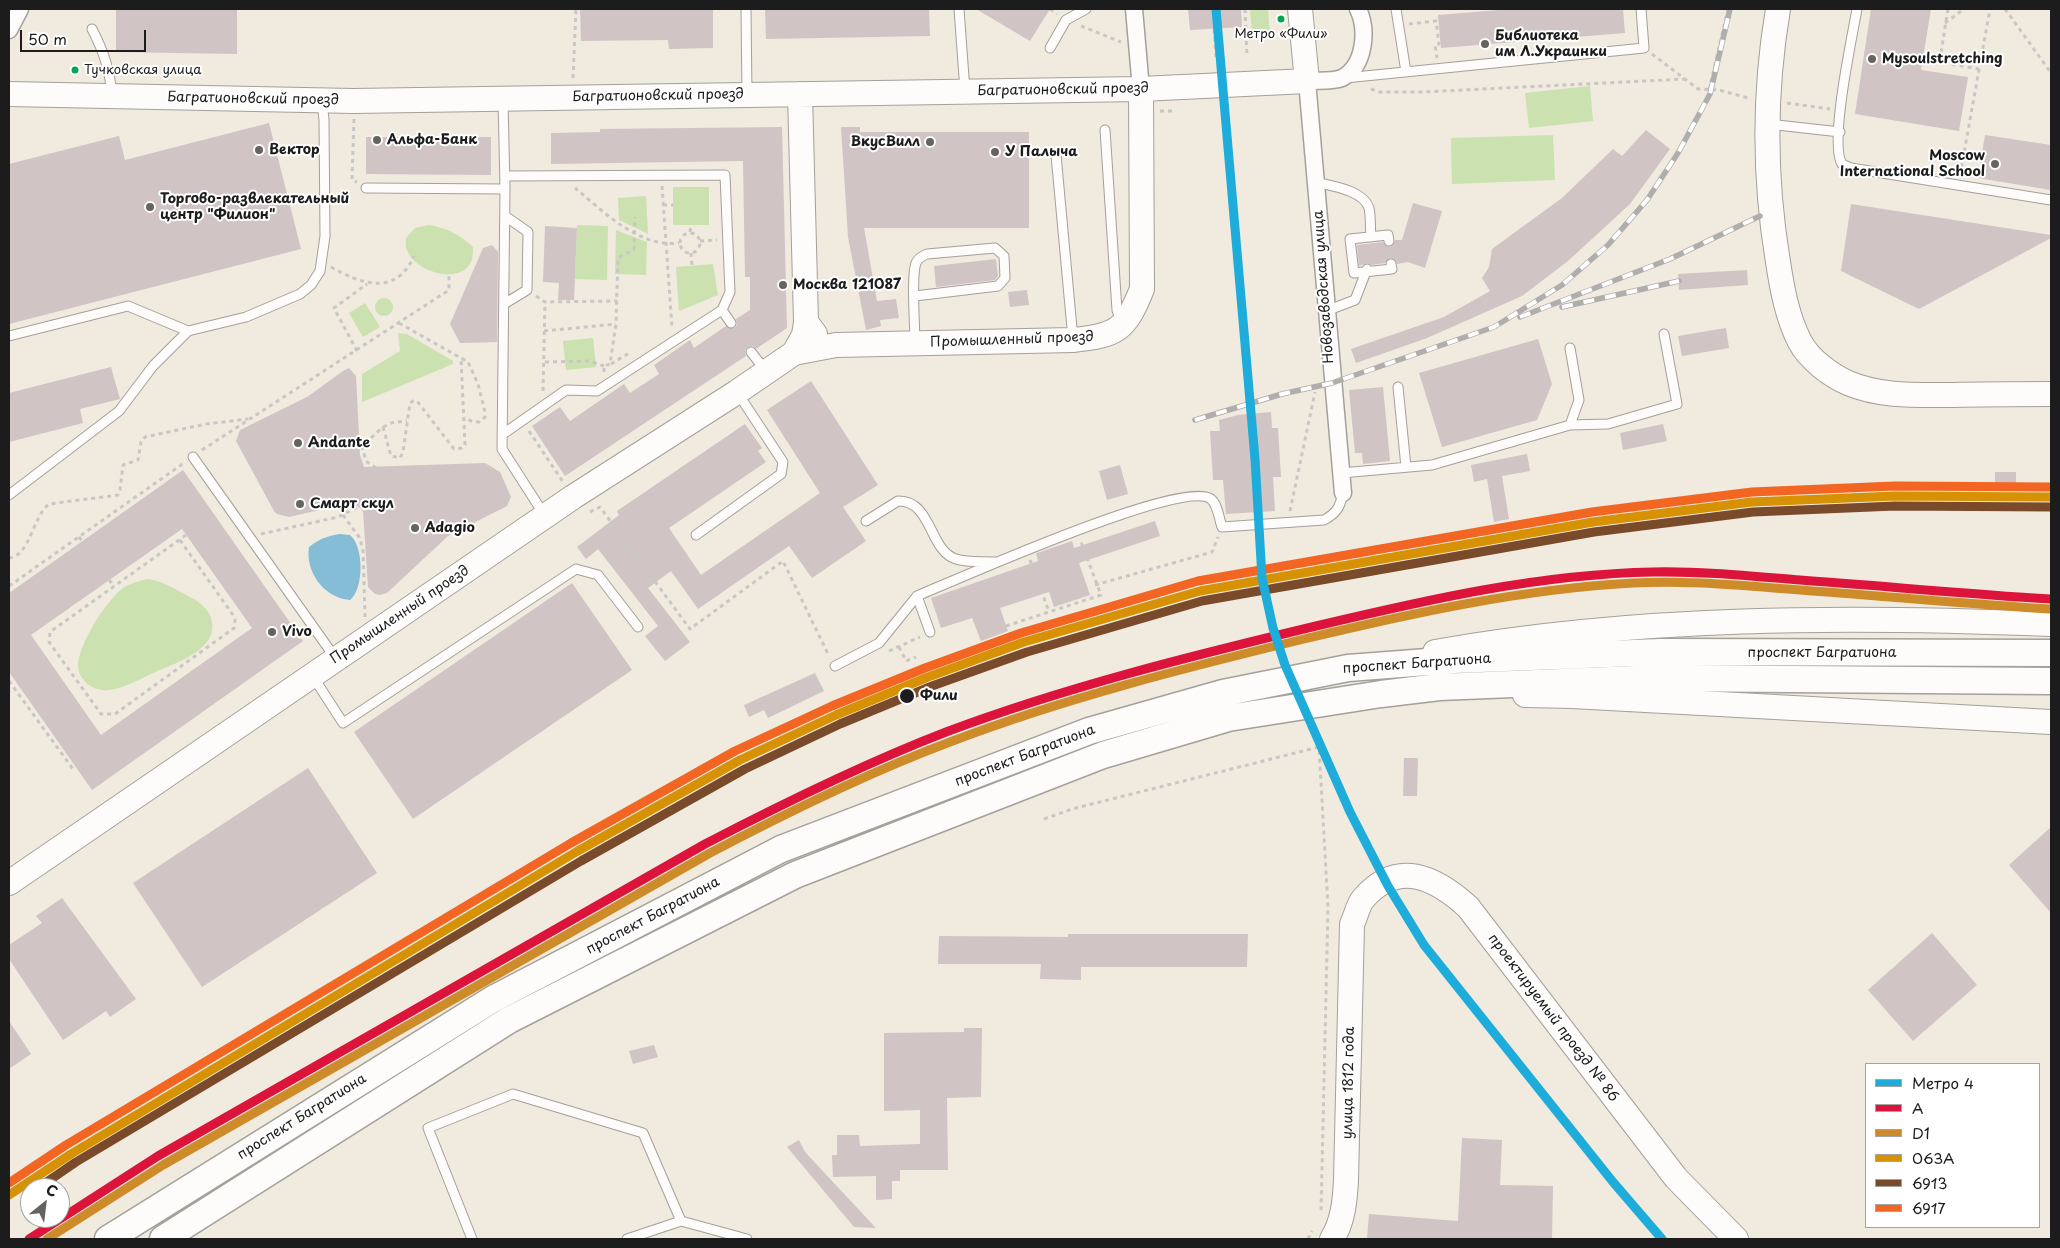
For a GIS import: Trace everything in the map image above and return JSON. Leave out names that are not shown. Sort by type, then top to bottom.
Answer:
[{"type":"main road","name":"проспект Багратиона","points":[[108,1239],[494,999],[780,849],[1088,731],[1223,693],[1348,668],[1454,660],[1660,652],[2051,654]]},
{"type":"main road","name":"проспект Багратиона","points":[[163,1239],[509,1020],[795,874],[1112,752],[1228,718],[1381,694],[1439,687],[1660,678],[2051,681]]},
{"type":"street","points":[[9,30],[20,9]]},
{"type":"street","points":[[1123,325],[1130,316],[1142,289],[1142,89],[1134,9]]},
{"type":"street","name":"Новозаводская улица","points":[[1300,9],[1343,493]]},
{"type":"street","points":[[1307,80],[1340,78],[1354,69],[1364,42],[1362,17],[1358,9]]},
{"type":"street","points":[[1778,9],[1768,114],[1772,224],[1784,299],[1800,342],[1822,366],[1847,382],[1871,391],[1901,395],[2051,394]]},
{"type":"street","name":"Багратионовский проезд","points":[[9,94],[353,101],[1142,89],[1307,80]]},
{"type":"street","name":"Промышленный проезд","points":[[9,883],[545,516],[737,392],[794,352],[804,335],[806,322],[800,94]]},
{"type":"street","points":[[806,322],[821,339],[836,345]]},
{"type":"street","name":"Промышленный проезд","points":[[794,352],[836,345],[1073,340],[1104,336],[1123,325]]},
{"type":"street","points":[[1348,668],[1498,641],[1618,628],[1783,620],[2051,624]]},
{"type":"street","points":[[1381,694],[1572,696],[2051,722]]},
{"type":"street","name":"проектируемый проезд № 86","points":[[1352,924],[1362,900],[1381,884],[1402,876],[1421,877],[1447,888],[1468,907],[1676,1178],[1736,1239]]},
{"type":"street","name":"улица 1812 года","points":[[1323,1234],[1336,1233],[1344,1205],[1352,924]]},
{"type":"lane","points":[[746,9],[747,95]]},
{"type":"lane","points":[[959,9],[966,92]]},
{"type":"lane","points":[[1050,48],[1066,20],[1086,9]]},
{"type":"lane","points":[[1396,9],[1406,72]]},
{"type":"lane","points":[[1340,78],[1644,48],[1641,9]]},
{"type":"lane","points":[[1858,9],[1840,111],[1838,152],[1842,164],[1851,168],[2051,200]]},
{"type":"lane","points":[[92,29],[105,54],[111,78],[112,96]]},
{"type":"lane","points":[[503,98],[505,216],[502,449],[545,516]]},
{"type":"lane","points":[[9,494],[119,411],[153,366],[188,331],[246,317],[300,294],[311,285],[320,271],[322,262],[325,217],[322,100]]},
{"type":"lane","points":[[1768,114],[1840,132]]},
{"type":"lane","points":[[1105,130],[1117,310],[1123,325]]},
{"type":"lane","points":[[1056,155],[1073,340]]},
{"type":"lane","points":[[503,434],[566,390],[598,391],[722,310],[730,292],[725,175],[505,176]]},
{"type":"lane","points":[[1316,182],[1345,189],[1362,198],[1368,207],[1370,239]]},
{"type":"lane","points":[[366,188],[505,189]]},
{"type":"lane","points":[[504,304],[528,290],[528,232],[505,216]]},
{"type":"lane","points":[[1389,241],[1388,235],[1370,239],[1350,239],[1354,273],[1380,268],[1392,269],[1391,264]]},
{"type":"lane","points":[[915,296],[998,286],[1005,278],[1004,256],[995,248],[927,254],[921,257],[915,267],[915,296],[915,343]]},
{"type":"lane","points":[[1326,310],[1355,300],[1367,270]]},
{"type":"lane","points":[[9,336],[128,306],[188,331]]},
{"type":"lane","points":[[722,310],[731,323]]},
{"type":"lane","points":[[1341,473],[1432,464],[1570,425],[1608,424],[1677,404],[1664,334]]},
{"type":"lane","points":[[1570,348],[1579,400],[1570,425]]},
{"type":"lane","points":[[751,352],[766,372]]},
{"type":"lane","points":[[1398,386],[1406,467]]},
{"type":"lane","points":[[696,535],[781,474],[784,468],[783,462],[748,406],[737,392]]},
{"type":"lane","points":[[193,456],[336,659]]},
{"type":"lane","points":[[832,662],[879,643],[917,596],[1076,530],[1145,508],[1199,496],[1210,499],[1216,505],[1222,528],[1324,520],[1334,514],[1340,507],[1343,493]]},
{"type":"lane","points":[[866,521],[898,501],[905,500],[916,506],[946,553],[954,559],[999,562]]},
{"type":"lane","points":[[312,675],[343,723],[576,569],[598,575],[638,627]]},
{"type":"lane","points":[[917,596],[930,632]]},
{"type":"lane","points":[[472,1239],[428,1128],[513,1094],[643,1133],[681,1222]]},
{"type":"lane","points":[[627,1239],[681,1222],[747,1239]]},
{"type":"path","points":[[573,82],[576,9]]},
{"type":"path","points":[[1050,9],[1066,20],[1124,43]]},
{"type":"path","points":[[1245,9],[1247,56]]},
{"type":"path","points":[[1708,90],[1728,9]]},
{"type":"path","points":[[1948,9],[1939,56],[1941,60],[1979,69]]},
{"type":"path","points":[[1945,23],[1964,9]]},
{"type":"path","points":[[1959,186],[1990,9]]},
{"type":"path","points":[[2006,9],[2051,73]]},
{"type":"path","points":[[1398,26],[1436,20],[1439,44],[1435,44]]},
{"type":"path","points":[[1214,29],[1216,57]]},
{"type":"path","points":[[1644,48],[1698,89],[1708,90],[1768,114],[1797,104],[1840,111]]},
{"type":"path","points":[[1366,86],[1379,92],[1423,92],[1685,78]]},
{"type":"path","points":[[353,101],[352,180],[366,188]]},
{"type":"path","points":[[661,175],[672,328]]},
{"type":"path","points":[[562,176],[615,222],[665,245],[679,243]]},
{"type":"path","points":[[663,205],[673,205]]},
{"type":"path","points":[[545,362],[588,362],[604,366],[610,364],[616,324],[618,258],[634,249],[635,217]]},
{"type":"path","points":[[690,232],[691,225]]},
{"type":"path","points":[[690,232],[697,235],[700,241],[697,250],[691,253],[682,250],[679,243],[684,234],[690,232]]},
{"type":"path","points":[[691,253],[692,265]]},
{"type":"path","points":[[322,262],[348,276],[368,283],[383,284],[403,272],[414,256]]},
{"type":"path","points":[[9,586],[193,456],[357,352],[449,290],[449,275]]},
{"type":"path","points":[[357,352],[334,308],[368,283]]},
{"type":"path","points":[[542,406],[545,362],[545,302],[617,301]]},
{"type":"path","points":[[399,324],[468,362],[485,417],[479,422],[471,421],[465,417]]},
{"type":"path","points":[[544,331],[616,324]]},
{"type":"path","points":[[383,427],[392,456],[397,458],[403,452],[410,403],[413,400],[417,401],[450,445],[458,449],[466,445],[461,358]]},
{"type":"path","points":[[604,366],[604,387]]},
{"type":"path","points":[[1288,524],[1315,392]]},
{"type":"path","points":[[9,558],[20,553],[43,510],[49,504],[118,494],[123,465],[138,460],[141,442],[145,437],[206,424],[250,419]]},
{"type":"path","points":[[521,420],[565,485]]},
{"type":"path","points":[[376,468],[366,460],[362,446],[383,427],[394,422],[407,421]]},
{"type":"path","points":[[585,515],[600,506],[690,629],[783,561],[832,662]]},
{"type":"path","points":[[249,537],[343,515],[358,507]]},
{"type":"path","points":[[343,515],[359,537],[363,549],[366,620]]},
{"type":"path","points":[[1096,585],[1212,552],[1222,528]]},
{"type":"path","points":[[1006,626],[1101,595],[1076,530]]},
{"type":"path","points":[[180,540],[233,615],[235,620],[234,628],[114,714],[106,716],[97,710],[49,642],[48,636],[54,628],[186,535]]},
{"type":"path","points":[[79,537],[82,542]]},
{"type":"path","points":[[1027,550],[1049,612]]},
{"type":"path","points":[[109,580],[114,586]]},
{"type":"path","points":[[885,653],[930,632]]},
{"type":"path","points":[[899,647],[906,661],[916,657]]},
{"type":"path","points":[[9,681],[73,770]]},
{"type":"path","points":[[1044,819],[1072,809],[1319,747],[1328,907],[1321,1212],[1317,1221]]},
{"type":"path","points":[[1308,1239],[1323,1234]]},
{"type":"green space","points":[[1250,9],[1268,9],[1270,34],[1252,33]]},
{"type":"green space","points":[[1590,86],[1593,121],[1529,128],[1525,93]]},
{"type":"green space","points":[[1553,135],[1555,180],[1452,184],[1451,138]]},
{"type":"green space","points":[[673,187],[709,187],[709,225],[673,225]]},
{"type":"green space","points":[[646,196],[648,234],[619,220],[618,198]]},
{"type":"green space","points":[[429,225],[453,232],[473,247],[472,260],[465,269],[457,273],[437,273],[418,264],[411,258],[406,247],[406,238],[415,228]]},
{"type":"green space","points":[[577,225],[608,226],[607,280],[575,279]]},
{"type":"green space","points":[[616,230],[647,242],[646,275],[615,274]]},
{"type":"green space","points":[[713,264],[718,295],[679,311],[676,267]]},
{"type":"green space","points":[[380,298],[388,298],[393,303],[391,314],[380,316],[375,311],[375,303]]},
{"type":"green space","points":[[365,303],[380,327],[363,337],[349,313]]},
{"type":"green space","points":[[398,333],[407,334],[453,361],[453,364],[362,402],[362,374],[400,351]]},
{"type":"green space","points":[[593,338],[596,367],[566,370],[563,341]]},
{"type":"green space","points":[[148,579],[170,586],[194,599],[204,607],[212,622],[212,632],[208,641],[201,649],[182,661],[127,685],[108,690],[92,687],[82,678],[78,666],[79,657],[94,624],[116,594],[123,588],[138,581]]},
{"type":"water","points":[[340,534],[350,535],[355,540],[360,558],[358,587],[350,600],[341,598],[325,589],[318,582],[310,566],[309,547],[323,538]]},
{"type":"building","points":[[116,9],[237,9],[237,54],[116,52]]},
{"type":"building","points":[[580,9],[713,9],[713,48],[669,49],[668,40],[581,41]]},
{"type":"building","points":[[765,9],[929,9],[930,36],[766,39]]},
{"type":"building","points":[[976,9],[1050,9],[1030,41]]},
{"type":"building","points":[[1188,9],[1241,9],[1242,27],[1190,30]]},
{"type":"building","points":[[1510,9],[1623,9],[1625,33],[1441,48],[1438,15]]},
{"type":"building","points":[[1871,9],[1931,9],[1921,70],[1968,77],[1959,131],[1855,114]]},
{"type":"building","name":"Торгово-развлекательный центр \"Филион\"","points":[[269,123],[301,249],[9,324],[9,164],[119,136],[125,160]]},
{"type":"building","points":[[782,127],[787,328],[756,349],[753,346],[748,347],[745,350],[746,356],[565,476],[532,426],[560,407],[570,421],[624,384],[630,393],[659,374],[654,365],[690,340],[694,348],[726,326],[734,328],[737,325],[736,319],[750,310],[750,277],[745,277],[743,161],[551,164],[551,133],[600,132],[600,129]]},
{"type":"building","points":[[841,127],[860,127],[860,132],[1029,132],[1029,228],[864,228],[877,301],[896,299],[899,318],[880,320],[881,326],[866,330],[848,237]]},
{"type":"building","points":[[1646,130],[1670,149],[1630,204],[1568,261],[1522,296],[1427,338],[1356,363],[1351,349],[1444,317],[1490,291],[1482,278],[1489,267],[1492,249],[1562,198],[1613,149],[1622,156]]},
{"type":"building","points":[[1985,135],[2051,145],[2051,190],[1978,178]]},
{"type":"building","points":[[366,137],[491,137],[491,175],[366,174]]},
{"type":"building","points":[[1413,203],[1442,211],[1425,268],[1408,262],[1397,264],[1395,260],[1390,258],[1385,263],[1372,265],[1367,263],[1359,266],[1357,245],[1383,242],[1390,247],[1395,240],[1402,240]]},
{"type":"building","points":[[1851,204],[2051,235],[2051,238],[1919,309],[1841,271]]},
{"type":"building","points":[[545,226],[577,228],[574,300],[558,300],[559,283],[543,282]]},
{"type":"building","points":[[492,245],[498,252],[497,342],[460,343],[450,324],[483,248]]},
{"type":"building","points":[[996,259],[998,276],[995,280],[936,287],[934,266]]},
{"type":"building","points":[[1747,270],[1748,285],[1679,290],[1678,274]]},
{"type":"building","points":[[1027,290],[1029,305],[1010,307],[1008,292]]},
{"type":"building","points":[[1726,328],[1729,348],[1682,356],[1678,336]]},
{"type":"building","points":[[1538,339],[1552,384],[1537,420],[1442,447],[1419,373]]},
{"type":"building","points":[[111,367],[120,399],[80,409],[83,423],[9,442],[9,393]]},
{"type":"building","points":[[349,368],[356,376],[360,455],[364,467],[485,463],[500,472],[511,497],[507,506],[448,536],[387,593],[380,595],[375,594],[368,587],[363,511],[350,503],[289,517],[277,514],[236,441],[240,430],[307,397]]},
{"type":"building","points":[[811,381],[878,485],[843,507],[866,541],[812,578],[789,546],[698,609],[671,571],[648,588],[690,642],[665,661],[645,636],[658,626],[598,549],[586,559],[577,547],[619,515],[617,511],[745,424],[762,448],[758,451],[766,462],[669,528],[701,575],[820,493],[767,410]]},
{"type":"building","points":[[1383,387],[1390,461],[1363,464],[1362,453],[1355,453],[1349,390]]},
{"type":"building","points":[[1271,412],[1272,428],[1278,428],[1281,477],[1273,477],[1275,511],[1226,514],[1223,480],[1213,480],[1210,431],[1220,431],[1219,420],[1238,415]]},
{"type":"building","points":[[1663,424],[1667,441],[1623,450],[1620,433]]},
{"type":"building","points":[[1527,454],[1530,471],[1502,476],[1509,519],[1494,522],[1487,479],[1474,482],[1471,465]]},
{"type":"building","points":[[1120,465],[1128,494],[1107,500],[1099,471]]},
{"type":"building","name":"Vivo","points":[[183,470],[303,641],[92,790],[9,672],[9,593]],"holes":[[[182,529],[252,628],[101,735],[31,635]]]},
{"type":"building","points":[[1995,472],[2016,472],[2016,486],[1995,486]]},
{"type":"building","points":[[1155,521],[1160,536],[1079,563],[1090,595],[1054,607],[1049,592],[1000,608],[1008,631],[981,641],[972,618],[941,628],[931,598],[1038,561],[1036,553],[1072,541],[1074,548]]},
{"type":"building","points":[[572,583],[632,670],[413,819],[354,732]]},
{"type":"building","points":[[815,673],[824,691],[768,718],[764,710],[749,717],[744,705]]},
{"type":"building","points":[[1404,758],[1418,758],[1417,796],[1403,796]]},
{"type":"building","points":[[308,768],[377,873],[202,987],[133,883]]},
{"type":"building","points":[[2051,827],[2051,913],[2009,865]]},
{"type":"building","points":[[62,898],[136,999],[110,1017],[106,1011],[63,1040],[9,959],[9,945],[42,923],[36,916]]},
{"type":"building","points":[[1932,933],[1977,985],[1913,1041],[1868,990]]},
{"type":"building","points":[[1068,934],[1248,934],[1247,967],[1081,967],[1081,980],[1040,979],[1041,964],[938,964],[939,936],[1068,937]]},
{"type":"building","points":[[9,1021],[31,1054],[9,1069]]},
{"type":"building","points":[[964,1028],[982,1028],[981,1097],[947,1098],[948,1170],[900,1170],[900,1181],[892,1181],[892,1199],[876,1200],[876,1176],[833,1177],[832,1155],[837,1155],[837,1135],[859,1135],[860,1146],[920,1144],[920,1110],[884,1111],[884,1033],[964,1032]]},
{"type":"building","points":[[654,1045],[658,1057],[633,1064],[629,1051]]},
{"type":"building","points":[[1462,1138],[1502,1140],[1500,1185],[1553,1186],[1552,1239],[1367,1239],[1369,1214],[1458,1221]]},
{"type":"building","points":[[799,1140],[805,1152],[876,1228],[854,1227],[787,1147]]},
{"type":"railway","points":[[1195,420],[1282,394],[1332,383],[1494,327],[1562,285],[1608,245],[1647,200],[1678,153],[1710,94],[1730,9]]},
{"type":"railway","points":[[1520,317],[1670,259],[1760,216]]},
{"type":"railway","points":[[1562,307],[1679,281]]},
{"type":"metro line","name":"4","points":[[1216,9],[1255,459],[1262,578],[1273,628],[1285,665],[1350,812],[1388,886],[1424,945],[1613,1182],[1662,1239]]},
{"type":"transit line","name":"6917","points":[[9,1183],[66,1145],[571,843],[735,751],[832,706],[925,668],[1021,633],[1198,581],[1592,512],[1752,492],[1895,486],[2051,487]]},
{"type":"transit line","name":"063А","points":[[9,1195],[71,1154],[576,852],[740,760],[836,715],[928,677],[1024,642],[1200,591],[1593,522],[1752,502],[1895,496],[2051,497]]},
{"type":"transit line","name":"6913","points":[[53,1178],[76,1162],[581,861],[745,769],[840,724],[932,686],[1027,652],[1202,601],[1594,532],[1753,512],[1895,506],[2051,507]]},
{"type":"transit line","name":"A","points":[[29,1239],[158,1156],[705,844],[794,799],[884,757],[946,732],[1037,701],[1176,661],[1357,616],[1483,590],[1568,578],[1653,572],[1708,573],[2051,599]]},
{"type":"transit line","name":"D1","points":[[47,1239],[163,1165],[710,853],[858,780],[950,742],[1037,711],[1170,673],[1386,620],[1509,596],[1591,586],[1654,582],[1717,584],[2050,609]]},
{"type":"place","name":"Метро «Фили»","points":[[1281,19]]},
{"type":"place","name":"Библиотека им Л.Украинки","points":[[1485,44]]},
{"type":"place","name":"Mysoulstretching","points":[[1872,59]]},
{"type":"place","name":"Тучковская улица","points":[[75,70]]},
{"type":"place","name":"Альфа-Банк","points":[[377,140]]},
{"type":"place","name":"ВкусВилл","points":[[930,142]]},
{"type":"place","name":"Вектор","points":[[259,150]]},
{"type":"place","name":"У Палыча","points":[[995,152]]},
{"type":"place","name":"Moscow International School","points":[[1995,164]]},
{"type":"place","name":"Торгово-развлекательный центр \"Филион\"","points":[[150,207]]},
{"type":"place","name":"Москва 121087","points":[[783,285]]},
{"type":"place","name":"Andante","points":[[298,443]]},
{"type":"place","name":"Смарт скул","points":[[300,504]]},
{"type":"place","name":"Adagio","points":[[415,528]]},
{"type":"place","name":"Vivo","points":[[272,632]]},
{"type":"place","name":"Фили","points":[[907,696]]}]
